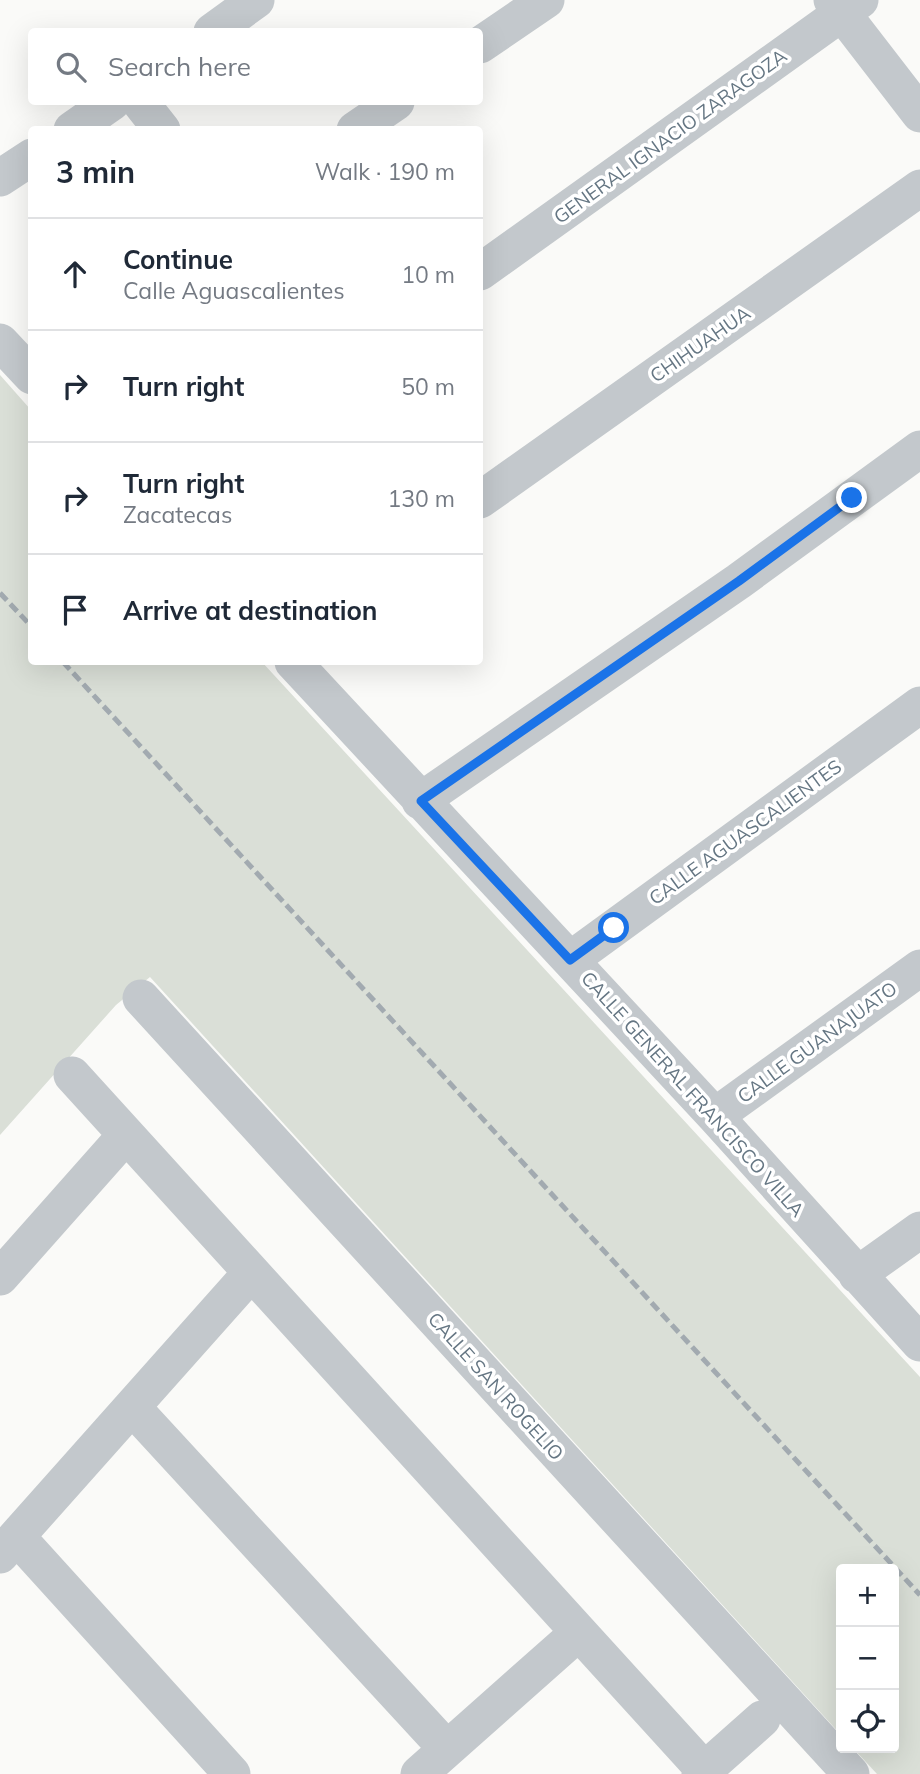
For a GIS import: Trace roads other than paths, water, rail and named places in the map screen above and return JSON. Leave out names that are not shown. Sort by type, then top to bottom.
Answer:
[{"type":"street","points":[[218,28],[256,0]]},
{"type":"street","points":[[483,43],[545,0]]},
{"type":"street","points":[[845,4],[920,114]]},
{"type":"street","name":"GENERAL IGNACIO ZARAGOZA","points":[[483,270],[845,4]]},
{"type":"street","points":[[78,126],[109,105]]},
{"type":"street","points":[[142,105],[159,126]]},
{"type":"street","points":[[361,126],[392,105]]},
{"type":"street","points":[[0,178],[28,160]]},
{"type":"street","name":"CHIHUAHUA","points":[[483,498],[920,188]]},
{"type":"street","points":[[0,342],[28,372]]},
{"type":"street","points":[[421,801],[739,581],[920,449]]},
{"type":"street","name":"CALLE GENERAL FRANCISCO VILLA","points":[[296,665],[715,1116],[920,1343]]},
{"type":"street","name":"CALLE AGUASCALIENTES","points":[[570,960],[920,705]]},
{"type":"street","name":"CALLE GUANAJUATO","points":[[715,1116],[920,968]]},
{"type":"street","name":"CALLE SAN ROGELIO","points":[[141,999],[850,1774]]},
{"type":"street","points":[[72,1075],[704,1773],[762,1719]]},
{"type":"street","points":[[0,1277],[126,1135]]},
{"type":"street","points":[[857,1275],[920,1230]]},
{"type":"street","points":[[232,1774],[8,1546],[251,1273]]},
{"type":"street","points":[[132,1407],[447,1749]]},
{"type":"street","points":[[419,1774],[578,1633]]},
{"type":"railway","points":[[0,593],[28,623]]},
{"type":"railway","points":[[66,665],[920,1595]]}]
